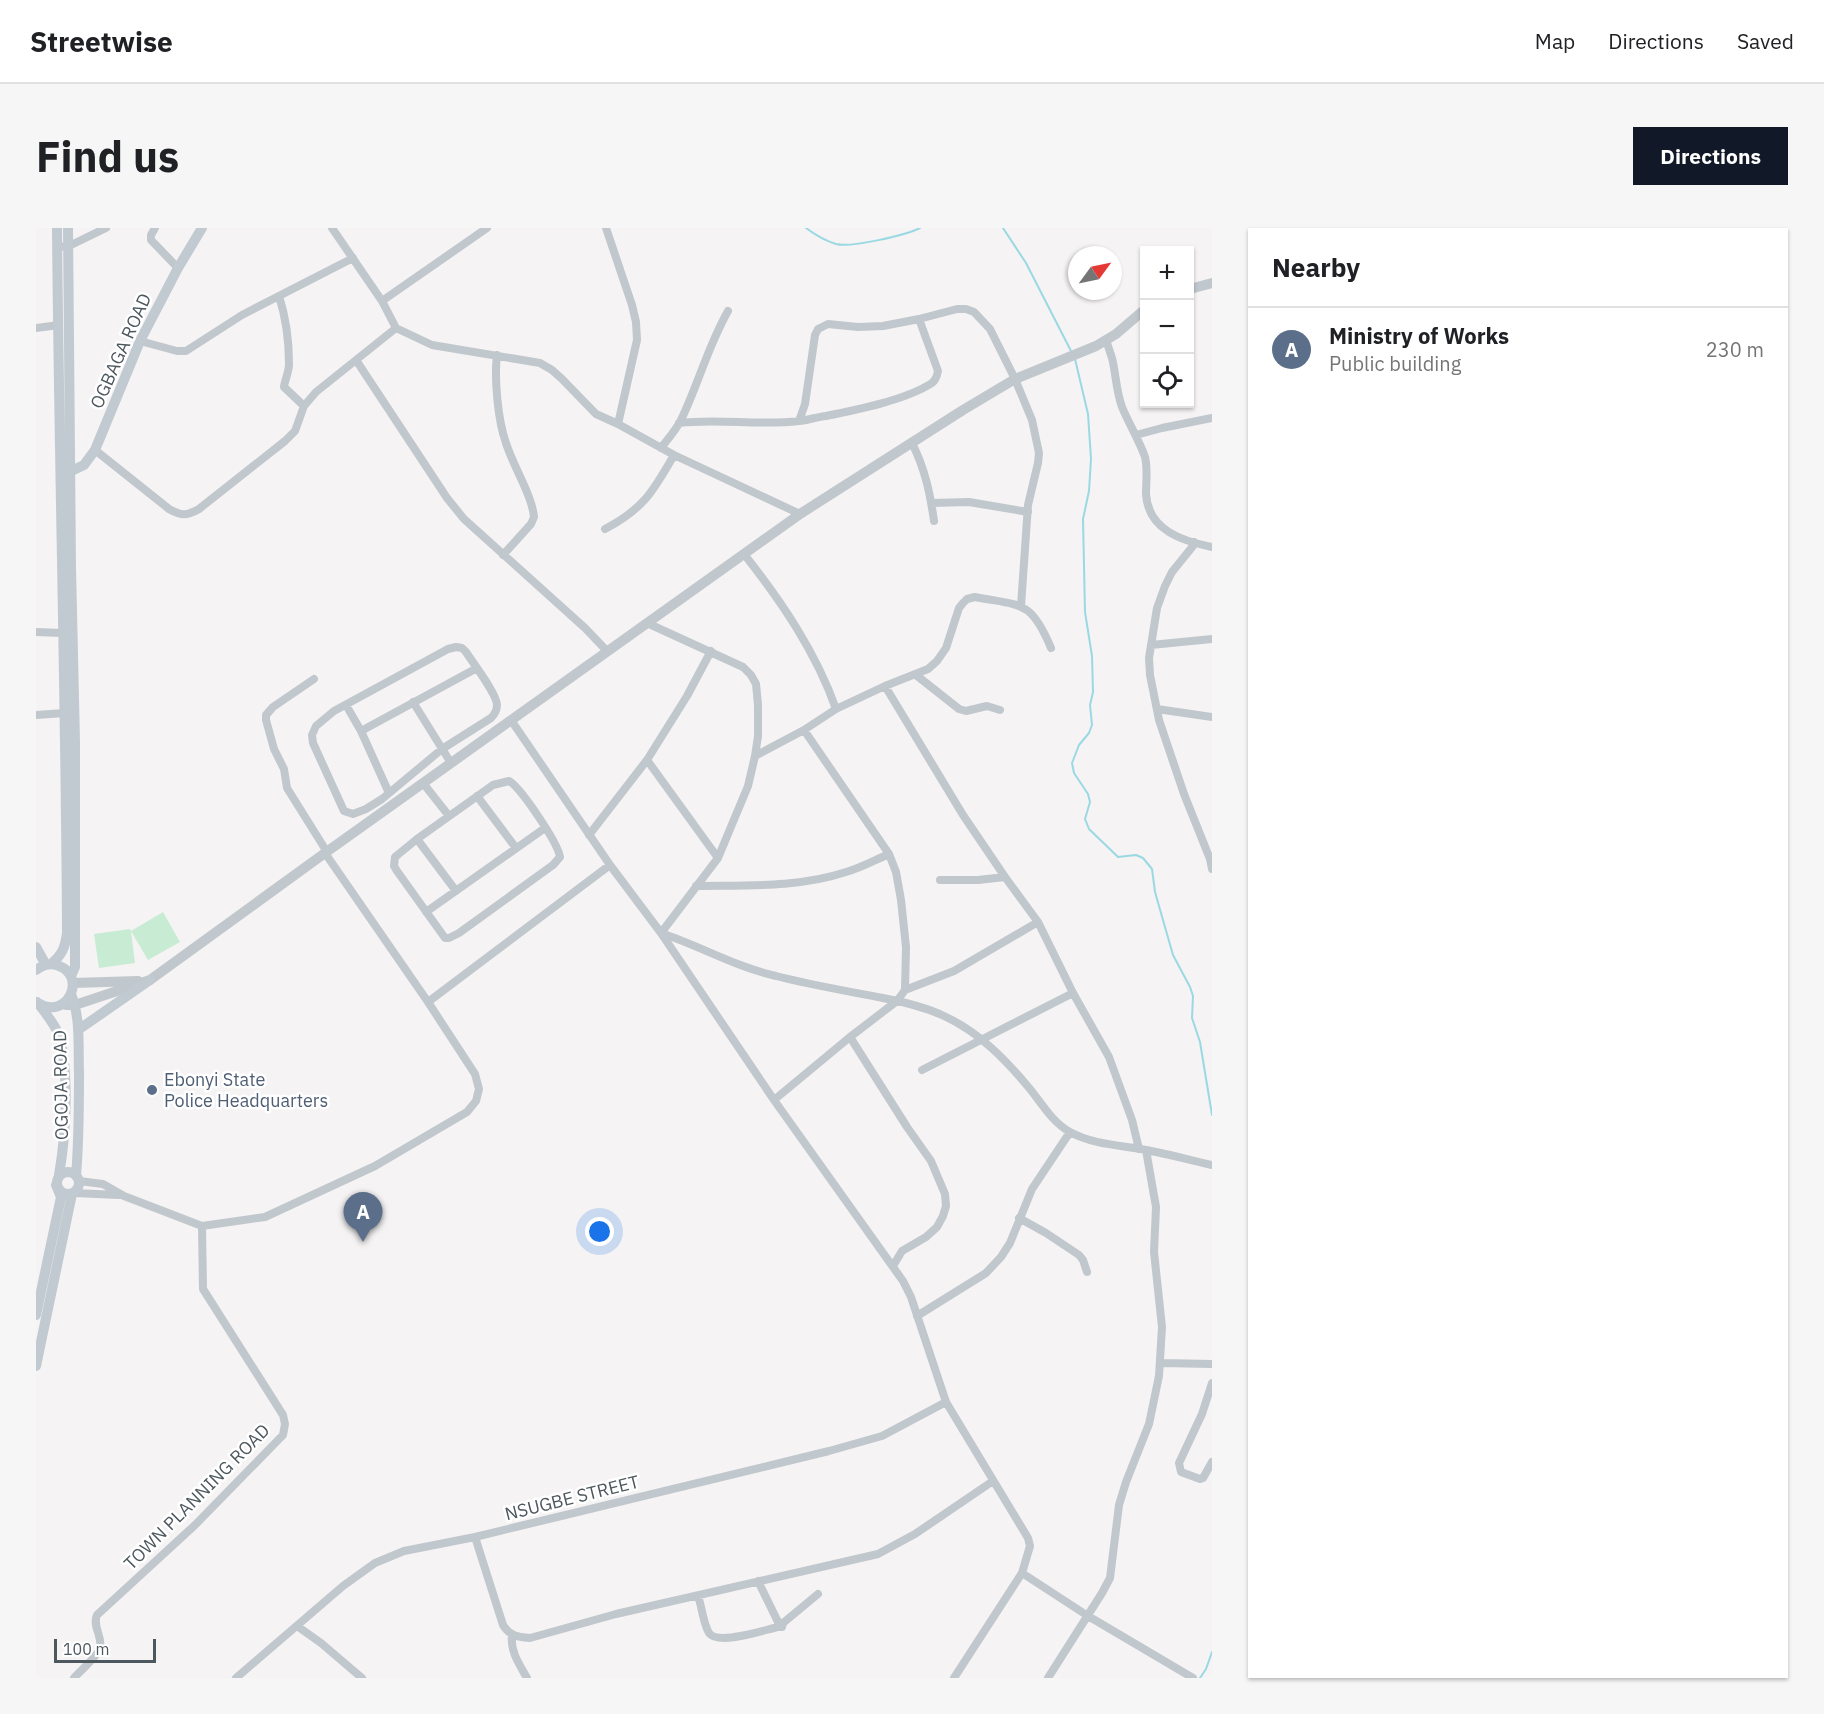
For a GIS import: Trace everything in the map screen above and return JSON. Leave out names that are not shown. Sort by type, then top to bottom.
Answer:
[{"type":"main road","points":[[37,1002],[46,1007],[62,1005],[73,1000],[72,979],[75,967],[75,742],[58,325],[57,228]]},
{"type":"main road","points":[[42,965],[61,956],[66,945],[67,933],[62,633],[68,228]]},
{"type":"main road","name":"OGBAGA ROAD","points":[[65,473],[84,465],[95,450],[140,341],[202,228]]},
{"type":"main road","points":[[36,947],[42,965]]},
{"type":"main road","points":[[42,965],[63,967],[72,979]]},
{"type":"main road","points":[[78,1030],[150,980]]},
{"type":"main road","name":"OGOJA ROAD","points":[[73,1000],[78,1030],[78,1178]]},
{"type":"main road","name":"OGOJA ROAD","points":[[36,1315],[61,1197],[58,1180],[66,1136],[64,1059],[59,1035],[37,1002]]},
{"type":"main road","points":[[36,1366],[73,1193],[78,1187],[78,1178],[73,1173],[66,1172],[58,1180],[61,1192],[73,1193]]},
{"type":"street","points":[[57,247],[69,246],[106,228]]},
{"type":"street","points":[[155,228],[152,240],[178,268]]},
{"type":"street","points":[[332,228],[382,301],[396,328],[432,345],[540,363],[552,370],[596,414],[674,455],[800,514]]},
{"type":"street","points":[[382,301],[488,228]]},
{"type":"street","points":[[606,228],[636,322],[637,340],[618,424]]},
{"type":"street","points":[[140,341],[177,351],[186,351],[242,315],[353,258]]},
{"type":"street","points":[[1194,288],[1212,282]]},
{"type":"street","points":[[279,296],[288,330],[290,365],[284,387],[304,406]]},
{"type":"street","points":[[799,421],[805,404],[818,328],[828,324],[858,327],[883,326],[957,309],[974,312],[990,328],[1015,380],[1032,420],[1039,453],[1028,512],[1021,606]]},
{"type":"street","points":[[661,448],[680,423],[718,329],[728,311]]},
{"type":"street","points":[[73,1000],[150,980],[800,514],[963,410],[1015,380],[1079,354],[1106,340],[1140,313]]},
{"type":"street","points":[[680,423],[712,420],[799,421],[861,409],[905,395],[937,378],[938,372],[919,319]]},
{"type":"street","points":[[36,328],[58,325]]},
{"type":"street","points":[[95,450],[169,509],[179,515],[189,515],[200,509],[285,441],[295,431],[304,406],[316,392],[396,328]]},
{"type":"street","points":[[1106,340],[1122,407],[1146,461],[1146,496],[1152,513],[1168,533],[1212,547]]},
{"type":"street","points":[[497,355],[495,371],[505,442],[532,505],[534,517],[531,524],[503,555]]},
{"type":"street","points":[[356,360],[447,498],[464,519],[585,628],[607,651]]},
{"type":"street","points":[[1136,435],[1212,418]]},
{"type":"street","points":[[912,443],[927,480],[934,521]]},
{"type":"street","points":[[605,529],[642,505],[674,455]]},
{"type":"street","points":[[931,503],[969,502],[1028,512]]},
{"type":"street","points":[[1194,542],[1172,572],[1165,586],[1157,608],[1149,658],[1157,709],[1168,749],[1212,868]]},
{"type":"street","points":[[744,554],[775,594],[792,622],[830,691],[836,709]]},
{"type":"street","points":[[755,756],[804,730],[836,709],[928,669],[946,648],[959,608],[968,599],[975,597],[1021,606],[1038,619],[1051,648]]},
{"type":"street","points":[[647,623],[743,667],[756,684],[758,705],[758,736],[748,786],[718,858],[661,933]]},
{"type":"street","points":[[36,632],[62,633]]},
{"type":"street","points":[[1151,645],[1212,639]]},
{"type":"street","points":[[462,648],[477,668],[495,697],[496,713],[442,749],[366,809],[352,814],[344,811],[313,743],[312,735],[316,726],[334,711],[447,649],[462,648]]},
{"type":"street","points":[[589,835],[647,760],[687,696],[711,651]]},
{"type":"street","points":[[361,731],[477,668]]},
{"type":"street","points":[[916,675],[959,709],[966,711],[987,706],[1000,710]]},
{"type":"street","points":[[78,1178],[103,1184],[124,1196],[202,1226],[265,1217],[375,1166],[467,1112],[476,1101],[479,1089],[475,1074],[326,853],[287,788],[284,769],[274,749],[266,715],[273,707],[314,679]]},
{"type":"street","points":[[885,686],[963,815],[1038,922],[1108,1058],[1142,1149],[1156,1207],[1154,1252],[1162,1327],[1160,1363],[1149,1424],[1119,1505],[1110,1578],[1048,1678]]},
{"type":"street","points":[[413,702],[451,763]]},
{"type":"street","points":[[346,705],[361,731],[389,793]]},
{"type":"street","points":[[1157,709],[1212,717]]},
{"type":"street","points":[[36,715],[65,713]]},
{"type":"street","points":[[511,720],[610,865],[661,933],[774,1100],[893,1266],[912,1297],[946,1402],[1028,1538],[1030,1546],[1022,1574],[954,1678]]},
{"type":"street","points":[[804,730],[889,854],[896,872],[906,947],[905,990]]},
{"type":"street","points":[[647,760],[718,858]]},
{"type":"street","points":[[509,781],[520,792],[545,828],[559,851],[560,857],[558,861],[459,933],[445,938],[397,871],[393,861],[400,851],[449,816],[493,785],[509,781]]},
{"type":"street","points":[[423,783],[449,816]]},
{"type":"street","points":[[477,796],[516,848]]},
{"type":"street","points":[[426,912],[545,828]]},
{"type":"street","points":[[417,839],[456,891]]},
{"type":"street","points":[[696,886],[789,883],[825,878],[889,854]]},
{"type":"street","points":[[428,1002],[610,865]]},
{"type":"street","points":[[940,879],[978,880],[1005,877]]},
{"type":"street","points":[[774,1100],[897,1001],[905,990],[954,970],[1038,922]]},
{"type":"street","points":[[661,933],[773,976],[897,1001],[942,1015],[981,1039],[1006,1063],[1046,1111],[1070,1132],[1090,1140],[1142,1149],[1212,1166]]},
{"type":"street","points":[[72,979],[150,980]]},
{"type":"street","points":[[922,1070],[1073,993]]},
{"type":"street","points":[[850,1037],[931,1161],[945,1194],[944,1216],[937,1227],[926,1237],[902,1251],[893,1266]]},
{"type":"street","points":[[917,1316],[986,1274],[1001,1257],[1010,1243],[1032,1189],[1070,1132]]},
{"type":"street","points":[[73,1193],[124,1196]]},
{"type":"street","points":[[1019,1218],[1047,1233],[1079,1255],[1087,1272]]},
{"type":"street","name":"TOWN PLANNING ROAD","points":[[74,1678],[100,1651],[94,1623],[97,1615],[195,1525],[283,1435],[285,1424],[283,1415],[203,1289],[202,1226]]},
{"type":"street","points":[[1160,1363],[1212,1364]]},
{"type":"street","points":[[1212,1383],[1202,1414],[1179,1463],[1179,1469],[1181,1472],[1200,1479],[1203,1478],[1212,1462]]},
{"type":"street","name":"NSUGBE STREET","points":[[236,1678],[343,1586],[375,1563],[404,1551],[475,1537],[818,1454],[882,1436],[946,1402]]},
{"type":"street","points":[[475,1537],[503,1625],[512,1635],[530,1638],[616,1614],[878,1554],[915,1534],[993,1481]]},
{"type":"street","points":[[1022,1574],[1192,1678]]},
{"type":"street","points":[[758,1581],[780,1624]]},
{"type":"street","points":[[698,1596],[711,1636],[726,1638],[780,1624],[818,1594]]},
{"type":"street","points":[[297,1626],[321,1642],[362,1678]]},
{"type":"street","points":[[512,1635],[511,1644],[527,1678]]},
{"type":"green space","points":[[163,912],[180,942],[148,960],[131,931]]},
{"type":"green space","points":[[130,929],[135,963],[99,968],[94,934]]},
{"type":"waterway","points":[[806,228],[828,241],[843,245],[878,240],[920,228]]},
{"type":"waterway","points":[[1003,228],[1026,263],[1071,351]]},
{"type":"waterway","points":[[1075,359],[1088,414],[1091,459],[1089,491],[1083,519],[1085,612],[1092,656],[1093,692],[1090,705],[1092,725],[1089,733],[1079,745],[1072,763],[1074,773],[1088,794],[1090,802],[1085,819],[1089,829],[1118,857],[1136,855],[1143,858],[1152,869],[1155,892],[1173,955],[1193,996],[1192,1018],[1200,1042],[1212,1115]]},
{"type":"waterway","points":[[1200,1678],[1212,1652]]},
{"type":"place","name":"Ebonyi State Police Headquarters","points":[[152,1090]]},
{"type":"place","name":"Ministry of Works","points":[[363,1242]]}]
